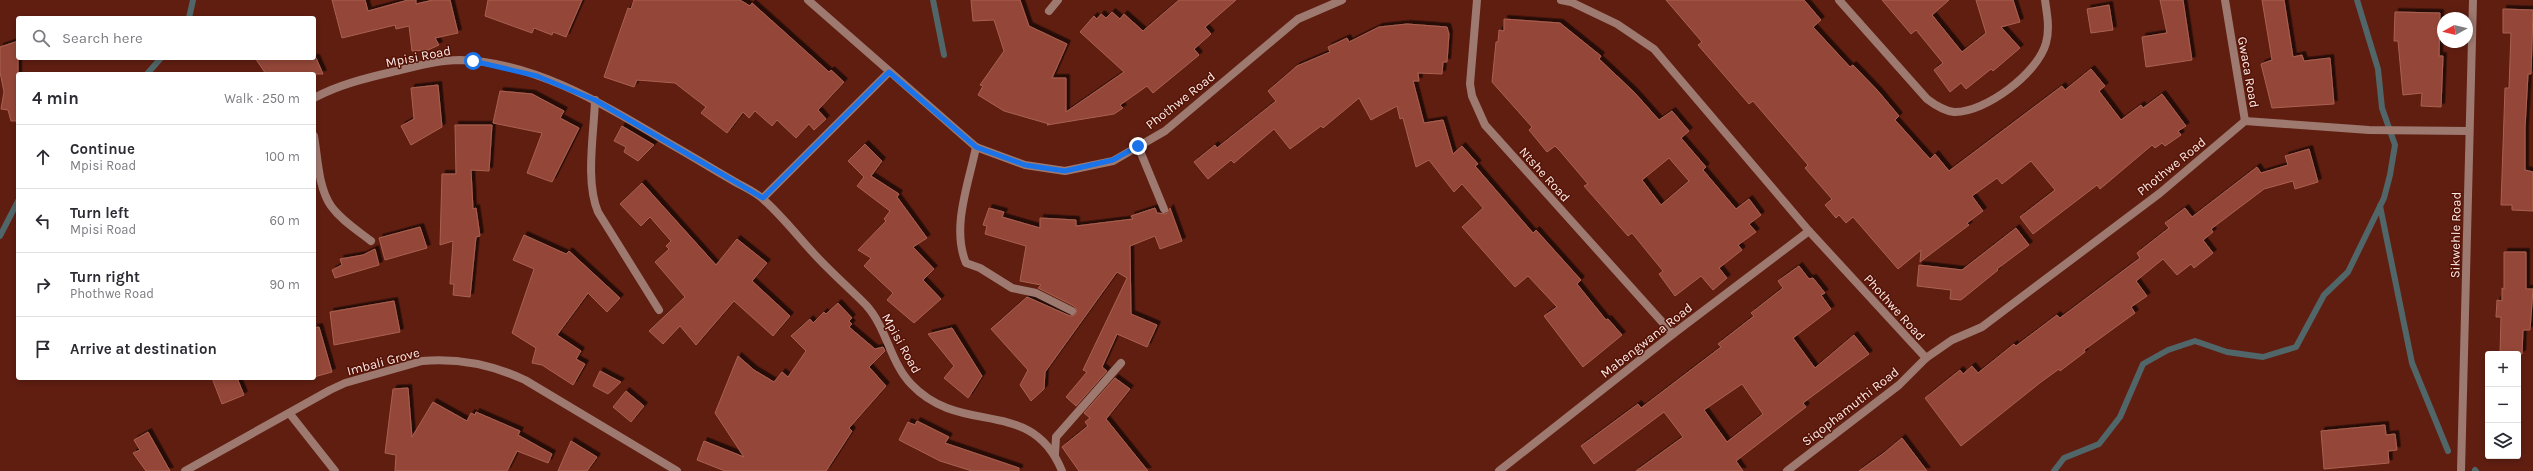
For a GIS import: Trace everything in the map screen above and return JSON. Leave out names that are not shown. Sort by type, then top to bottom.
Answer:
[{"type":"street","name":"Phothwe Road","points":[[808,0],[976,147],[1025,165],[1065,171],[1113,160],[1165,131],[1298,19],[1342,0]]},
{"type":"street","points":[[1049,11],[1058,0]]},
{"type":"street","name":"Ntshe Road","points":[[1477,0],[1470,84],[1472,96],[1485,125],[1673,334]]},
{"type":"street","name":"Phothwe Road","points":[[1561,0],[1571,2],[1617,24],[1654,49],[1809,231],[1926,358],[1952,340],[1982,327],[2160,193],[2245,121]]},
{"type":"street","points":[[1839,0],[1927,99],[1937,107],[1953,112],[1981,107],[2022,78],[2037,63],[2046,43],[2048,21],[2045,0]]},
{"type":"street","name":"Gwaca Road","points":[[2225,0],[2245,121],[2368,130],[2469,131]]},
{"type":"street","name":"Sikwehle Road","points":[[2461,471],[2473,0]]},
{"type":"street","name":"Mpisi Road","points":[[316,97],[371,77],[421,65],[458,60],[509,68],[537,76],[595,100],[763,198],[818,258],[868,308],[885,335],[902,371],[912,384],[929,399],[951,411],[1023,426],[1037,434],[1055,454],[1062,471]]},
{"type":"street","points":[[763,198],[889,72]]},
{"type":"street","points":[[595,100],[592,185],[594,200],[598,212],[659,310]]},
{"type":"street","points":[[1138,146],[1164,209]]},
{"type":"street","points":[[316,147],[323,185],[331,205],[343,219],[371,241]]},
{"type":"street","points":[[976,147],[960,220],[962,253],[966,263],[980,268],[1012,288],[1036,293],[1072,311]]},
{"type":"street","name":"Mabengwana Road","points":[[1499,471],[1673,334],[1809,231]]},
{"type":"street","name":"Siqophamuthi Road","points":[[1787,471],[1899,385],[1926,358]]},
{"type":"street","name":"Imbali Grove","points":[[185,471],[345,383],[422,361],[447,360],[484,365],[525,380],[677,471]]},
{"type":"street","points":[[1055,454],[1056,437],[1121,363]]},
{"type":"street","points":[[290,414],[335,471]]},
{"type":"building","points":[[332,0],[365,0],[368,11],[408,0],[416,0],[416,4],[433,0],[450,0],[458,33],[435,38],[439,45],[428,50],[412,51],[409,26],[396,29],[395,25],[342,38]]},
{"type":"building","points":[[488,0],[582,0],[566,37],[553,32],[552,35],[534,28],[532,33],[485,16]]},
{"type":"building","points":[[634,0],[740,0],[750,6],[752,3],[829,72],[831,70],[844,82],[818,110],[826,119],[814,130],[809,124],[796,138],[777,120],[772,126],[755,111],[749,118],[743,112],[727,133],[701,113],[706,107],[675,83],[637,80],[634,87],[604,77],[628,8],[631,9]]},
{"type":"building","points":[[971,0],[1020,0],[1029,26],[1067,44],[1052,78],[1066,78],[1066,112],[1124,72],[1080,32],[1094,16],[1097,19],[1101,14],[1106,18],[1112,12],[1120,19],[1124,14],[1143,31],[1179,0],[1236,0],[1205,27],[1211,34],[1194,49],[1199,55],[1153,93],[1147,86],[1120,105],[1123,108],[1114,114],[1047,125],[1049,124],[1004,111],[978,95],[983,86],[980,85],[1004,51],[994,20],[973,21]]},
{"type":"building","points":[[1666,0],[1804,0],[1821,20],[1813,27],[1850,67],[1853,65],[1878,91],[1899,116],[1895,120],[1930,159],[1935,154],[1949,171],[2062,86],[2065,90],[2091,69],[2105,86],[2099,91],[2121,120],[2141,105],[2143,108],[2162,94],[2186,126],[2178,131],[2181,135],[2165,146],[2162,143],[2155,148],[2152,145],[2100,189],[2097,185],[2033,234],[2020,217],[2055,190],[2031,161],[2002,184],[1997,178],[1972,196],[1983,211],[1967,223],[1969,225],[1920,262],[1921,250],[1898,269],[1853,217],[1846,223],[1839,215],[1836,218],[1825,205],[1832,199],[1805,168],[1808,165],[1753,101],[1749,104],[1698,45],[1702,42]]},
{"type":"building","points":[[1882,0],[1949,0],[1932,15],[1962,52],[1986,33],[1976,0],[2013,0],[2020,22],[2001,27],[2020,48],[1993,71],[1991,69],[1966,89],[1961,83],[1950,92],[1934,70],[1943,63],[1916,30],[1911,34]]},
{"type":"building","points":[[2160,0],[2183,0],[2192,60],[2146,67],[2142,37],[2167,33]]},
{"type":"building","points":[[2262,0],[2284,0],[2293,57],[2302,55],[2304,61],[2330,58],[2334,104],[2272,108],[2261,64],[2272,60]]},
{"type":"building","points":[[2109,5],[2113,30],[2091,33],[2087,9]]},
{"type":"building","points":[[2503,9],[2533,10],[2531,74],[2528,74],[2525,128],[2525,170],[2533,172],[2533,211],[2512,210],[2512,205],[2501,205],[2505,88],[2509,88],[2511,33],[2503,33]]},
{"type":"building","points":[[2395,12],[2437,13],[2437,48],[2439,48],[2439,56],[2443,56],[2441,107],[2421,106],[2422,93],[2403,95],[2398,41],[2394,41]]},
{"type":"building","points":[[1504,19],[1560,23],[1601,56],[1599,59],[1634,92],[1659,120],[1672,111],[1689,131],[1681,138],[1706,167],[1703,170],[1736,209],[1749,199],[1761,215],[1749,224],[1756,232],[1738,245],[1742,250],[1719,268],[1727,278],[1713,290],[1701,276],[1675,296],[1659,274],[1663,271],[1632,233],[1628,236],[1584,186],[1588,184],[1560,151],[1555,146],[1547,152],[1529,130],[1532,127],[1492,82],[1496,42],[1498,42],[1499,30],[1504,31]],"holes":[[[1669,158],[1689,181],[1661,205],[1642,180]]]},
{"type":"building","points":[[1407,24],[1447,27],[1449,34],[1447,62],[1443,62],[1442,74],[1418,73],[1419,81],[1413,81],[1424,123],[1443,120],[1453,154],[1462,146],[1478,164],[1475,166],[1533,233],[1536,230],[1581,280],[1577,284],[1606,320],[1608,319],[1622,335],[1583,367],[1544,316],[1557,307],[1528,276],[1515,287],[1462,227],[1483,208],[1462,184],[1454,192],[1429,160],[1416,167],[1403,118],[1400,119],[1397,106],[1371,120],[1359,98],[1323,128],[1321,126],[1290,149],[1274,129],[1234,163],[1231,160],[1208,179],[1194,162],[1215,145],[1217,148],[1276,101],[1268,91],[1297,66],[1330,52],[1328,47],[1347,38],[1349,42],[1379,27]]},
{"type":"building","points":[[16,42],[16,60],[18,60],[18,72],[16,72],[16,121],[11,121],[8,110],[1,109],[4,92],[0,72],[0,47]]},
{"type":"building","points":[[316,58],[323,74],[316,74],[316,72],[265,72],[256,60],[316,60]]},
{"type":"building","points":[[438,85],[442,127],[411,145],[401,126],[414,119],[411,88]]},
{"type":"building","points":[[500,91],[532,94],[564,111],[560,118],[579,128],[552,182],[527,173],[542,133],[493,123]]},
{"type":"building","points":[[455,125],[492,125],[489,171],[471,170],[473,209],[476,208],[480,236],[476,237],[470,297],[453,295],[454,284],[450,284],[453,241],[440,245],[442,174],[456,174]]},
{"type":"building","points":[[622,126],[654,145],[638,161],[624,152],[626,147],[614,141]]},
{"type":"building","points":[[865,144],[882,161],[871,176],[899,194],[897,197],[927,238],[913,247],[934,269],[923,280],[941,299],[914,323],[887,300],[893,293],[864,266],[871,258],[858,250],[886,221],[884,219],[890,211],[857,186],[864,177],[848,161]]},
{"type":"building","points":[[2309,149],[2318,182],[2295,189],[2293,181],[2264,189],[2211,229],[2213,232],[2203,240],[2213,253],[2194,268],[2191,264],[2177,275],[2163,259],[2136,281],[2147,296],[2131,307],[2135,313],[2084,350],[2085,352],[2060,371],[2059,369],[2041,382],[1961,446],[1925,398],[1960,370],[1963,374],[1972,366],[1978,373],[2014,344],[2016,346],[2057,315],[2060,318],[2140,258],[2137,253],[2169,228],[2165,223],[2185,208],[2192,217],[2257,167],[2261,173],[2288,165],[2285,156]]},
{"type":"building","points":[[642,183],[716,265],[737,239],[767,263],[752,281],[790,316],[773,336],[734,301],[696,345],[680,326],[663,344],[649,331],[685,297],[655,262],[669,249],[666,246],[671,241],[650,217],[641,226],[620,204]]},
{"type":"building","points":[[989,208],[1004,212],[1002,217],[1040,228],[1040,218],[1076,220],[1076,226],[1133,219],[1131,216],[1155,208],[1157,213],[1166,214],[1170,208],[1182,241],[1160,249],[1155,236],[1130,246],[1131,314],[1157,325],[1147,347],[1117,334],[1102,367],[1107,371],[1076,406],[1066,397],[1087,372],[1083,370],[1127,278],[1117,272],[1045,372],[1044,389],[1031,401],[1020,385],[1028,370],[991,329],[1027,297],[1070,316],[1075,315],[1077,310],[1074,306],[1038,288],[1041,285],[1020,281],[1026,246],[985,234],[987,226],[983,225]]},
{"type":"building","points":[[420,227],[427,248],[385,260],[379,238]]},
{"type":"building","points":[[2016,228],[2029,245],[1997,269],[1998,270],[1961,300],[1950,299],[1951,290],[1917,286],[1919,265],[1962,270]]},
{"type":"building","points":[[524,235],[566,254],[569,251],[620,298],[607,312],[588,293],[557,335],[581,351],[576,359],[585,364],[573,385],[542,365],[532,363],[536,348],[512,333],[534,269],[513,260]]},
{"type":"building","points":[[375,249],[379,265],[335,278],[332,270],[342,265],[340,259],[363,255]]},
{"type":"building","points":[[2504,252],[2526,252],[2526,289],[2533,289],[2530,330],[2523,330],[2522,354],[2521,351],[2500,351],[2501,317],[2496,317],[2497,300],[2502,301],[2502,288],[2504,289]]},
{"type":"building","points":[[1799,266],[1809,279],[1813,278],[1825,293],[1821,295],[1831,309],[1793,338],[1815,368],[1854,335],[1869,354],[1803,403],[1806,407],[1736,461],[1743,471],[1636,471],[1683,437],[1664,412],[1594,464],[1581,446],[1638,404],[1641,408],[1721,347],[1718,344],[1754,316],[1751,313],[1783,288],[1778,281]],"holes":[[[1742,384],[1763,414],[1727,442],[1704,410]]]},
{"type":"building","points":[[394,301],[400,332],[334,345],[330,312]]},
{"type":"building","points":[[838,303],[852,318],[849,321],[852,324],[849,327],[875,349],[883,347],[885,351],[869,367],[886,386],[849,428],[852,431],[826,471],[725,471],[697,460],[704,441],[744,457],[715,413],[738,356],[754,370],[774,382],[782,372],[788,377],[806,351],[791,336],[810,319],[813,323],[824,312],[826,314]]},
{"type":"building","points":[[319,327],[332,372],[316,376],[316,328]]},
{"type":"building","points":[[952,328],[982,376],[968,398],[944,378],[954,366],[928,334]]},
{"type":"building","points":[[600,371],[621,382],[608,394],[593,386]]},
{"type":"building","points":[[1115,378],[1130,389],[1106,419],[1148,471],[1079,471],[1062,447],[1088,426],[1085,422],[1090,418],[1084,413]]},
{"type":"building","points":[[213,380],[238,380],[244,395],[222,404]]},
{"type":"building","points":[[408,388],[412,437],[433,402],[467,421],[471,413],[475,415],[476,412],[520,431],[518,435],[552,454],[548,463],[517,451],[507,471],[395,471],[396,455],[385,453],[393,389]]},
{"type":"building","points":[[626,391],[644,406],[631,422],[613,407]]},
{"type":"building","points":[[917,421],[949,437],[945,443],[1019,468],[1019,471],[972,471],[940,461],[899,440],[908,422],[915,425]]},
{"type":"building","points":[[2385,425],[2386,435],[2395,434],[2397,450],[2388,451],[2389,463],[2324,469],[2321,431]]},
{"type":"building","points":[[148,432],[170,471],[146,471],[133,453],[140,450],[134,440]]},
{"type":"building","points":[[1902,438],[1927,471],[1859,471],[1884,453]]},
{"type":"building","points":[[571,441],[597,457],[587,471],[558,471]]},
{"type":"waterway","points":[[189,16],[193,0]]},
{"type":"waterway","points":[[933,0],[944,55]]},
{"type":"waterway","points":[[2054,471],[2064,458],[2099,444],[2120,417],[2143,364],[2168,350],[2195,341],[2227,352],[2263,357],[2296,347],[2324,295],[2348,272],[2384,198],[2390,175],[2395,145],[2382,108],[2378,69],[2357,0]]},
{"type":"waterway","points":[[149,72],[159,60]]},
{"type":"waterway","points":[[0,236],[16,205]]},
{"type":"waterway","points":[[2380,206],[2412,363],[2448,451]]},
{"type":"route","points":[[473,61],[509,68],[537,76],[595,100],[763,198],[889,72],[976,147],[1025,165],[1065,171],[1113,160],[1138,146]]}]
